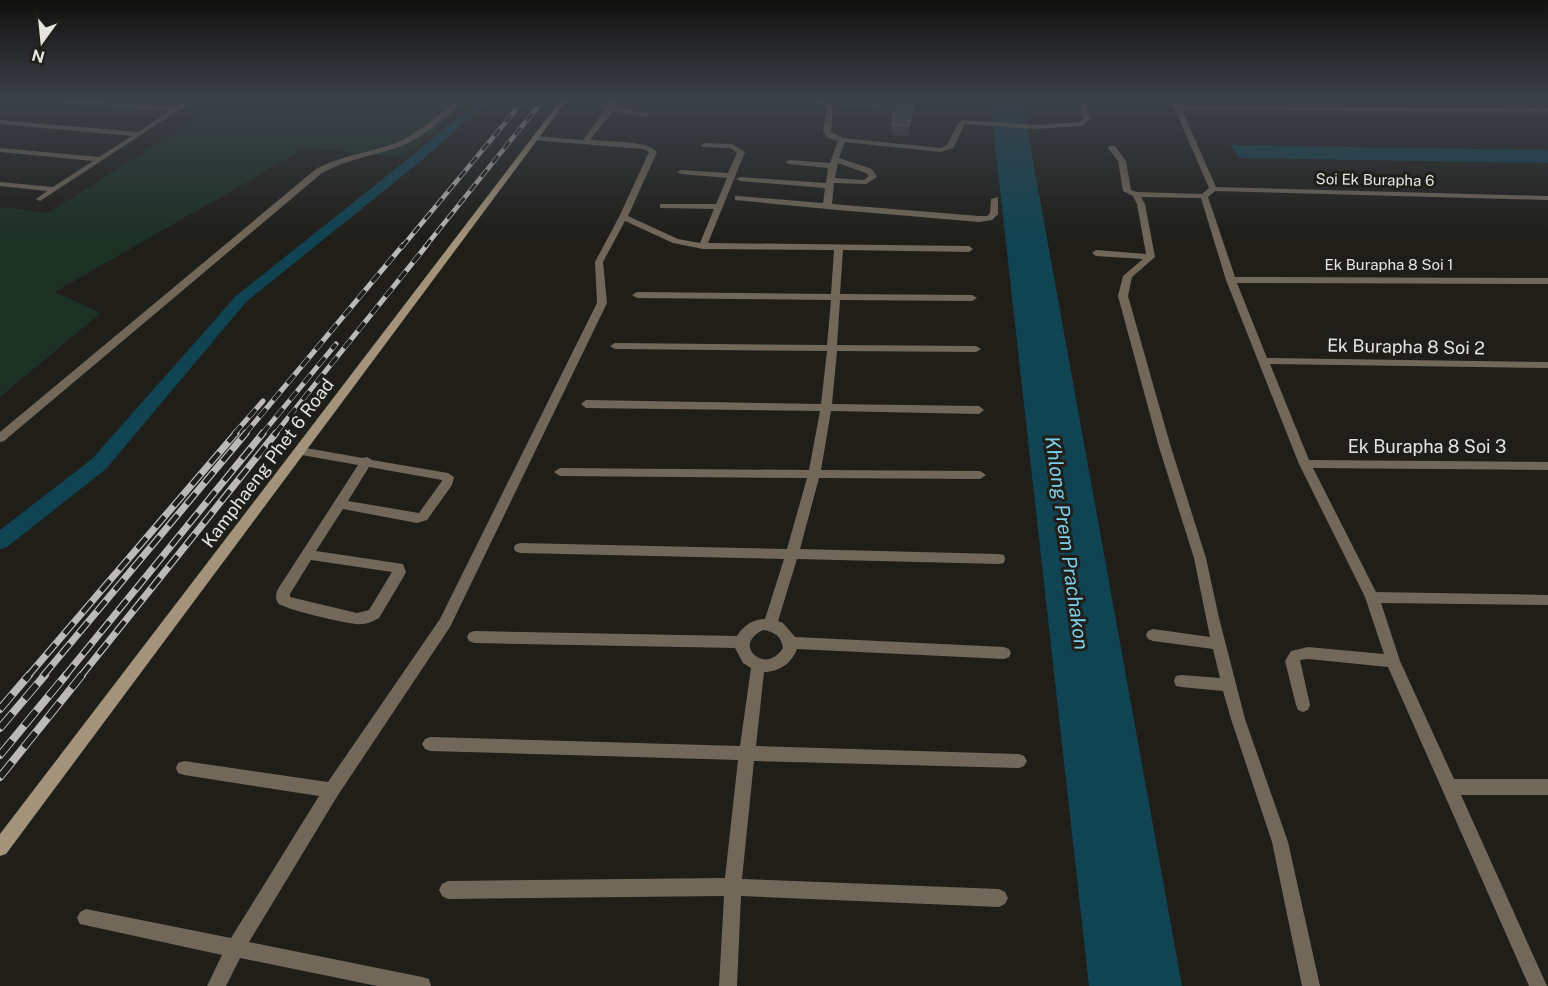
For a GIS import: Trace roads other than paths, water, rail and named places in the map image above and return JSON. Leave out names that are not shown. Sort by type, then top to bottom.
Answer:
[{"type":"main road","name":"Kamphaeng Phet 6 Road","points":[[0,848],[529,146]]},
{"type":"street","points":[[40,199],[120,146]]},
{"type":"street","points":[[0,438],[319,171],[346,157],[390,146]]},
{"type":"street","points":[[216,986],[235,949],[332,790],[445,623],[602,303],[599,262],[653,153],[650,149],[632,146]]},
{"type":"street","points":[[703,246],[719,207],[736,178],[741,152],[739,148],[716,146]]},
{"type":"street","points":[[827,207],[834,163],[840,146]]},
{"type":"street","points":[[902,146],[941,150],[951,146]]},
{"type":"street","points":[[1192,146],[1209,193],[1231,280],[1305,464],[1371,597],[1393,661],[1538,986]]},
{"type":"street","points":[[1112,148],[1122,161],[1127,190],[1136,194],[1141,204],[1151,257]]},
{"type":"street","points":[[0,150],[100,159]]},
{"type":"street","points":[[681,172],[736,178],[830,183],[866,182],[873,177],[869,171],[834,163],[789,162]]},
{"type":"street","points":[[0,184],[53,189]]},
{"type":"street","name":"Soi Ek Burapha 6","points":[[1136,194],[1548,198]]},
{"type":"street","points":[[738,198],[827,207],[989,218],[994,214],[995,199]]},
{"type":"street","points":[[663,206],[719,207]]},
{"type":"street","points":[[623,217],[676,241],[703,246],[969,249]]},
{"type":"street","points":[[770,624],[794,555],[813,473],[825,407],[839,248]]},
{"type":"street","points":[[1095,253],[1151,257]]},
{"type":"street","points":[[1151,257],[1130,270],[1123,285],[1123,296],[1164,444],[1200,558],[1229,685],[1259,784],[1280,842],[1311,986]]},
{"type":"street","name":"Ek Burapha 8 Soi 1","points":[[1231,280],[1548,281]]},
{"type":"street","points":[[637,295],[972,298]]},
{"type":"street","points":[[615,345],[976,349]]},
{"type":"street","name":"Ek Burapha 8 Soi 2","points":[[1264,361],[1548,365]]},
{"type":"street","points":[[586,404],[979,410]]},
{"type":"street","points":[[300,451],[448,477],[448,482],[423,517],[417,518],[341,504]]},
{"type":"street","points":[[309,555],[394,566],[399,572],[374,614],[367,618],[357,619],[290,604],[283,600],[283,593],[367,461]]},
{"type":"street","name":"Ek Burapha 8 Soi 3","points":[[1305,464],[1548,466]]},
{"type":"street","points":[[560,472],[980,475]]},
{"type":"street","points":[[520,548],[999,558]]},
{"type":"street","points":[[1371,597],[1548,600]]},
{"type":"street","points":[[762,624],[770,624],[784,631],[790,643],[790,650],[781,661],[774,665],[758,664],[745,656],[741,642],[748,630],[762,624]]},
{"type":"street","points":[[1153,635],[1218,644]]},
{"type":"street","points":[[474,637],[741,642]]},
{"type":"street","points":[[790,643],[1004,652]]},
{"type":"street","points":[[1303,705],[1292,661],[1296,655],[1308,653],[1393,661]]},
{"type":"street","points":[[728,986],[732,887],[758,664]]},
{"type":"street","points":[[1181,681],[1229,685]]},
{"type":"street","points":[[430,744],[1019,761]]},
{"type":"street","points":[[184,768],[332,790]]},
{"type":"street","points":[[1451,787],[1548,787]]},
{"type":"street","points":[[448,890],[732,887],[999,898]]},
{"type":"street","points":[[86,918],[422,986]]},
{"type":"water","name":"Khlong Prem Prachakon","points":[[995,146],[1030,146],[1182,986],[1089,986]]},
{"type":"water","points":[[1231,146],[1548,150],[1548,163],[1240,158]]},
{"type":"waterway","points":[[0,541],[99,464],[241,299],[431,146]]},
{"type":"railway","points":[[402,247],[486,146]]},
{"type":"railway","points":[[425,247],[506,146]]},
{"type":"railway","points":[[245,434],[403,245]]},
{"type":"railway","points":[[275,434],[427,245]]},
{"type":"railway","points":[[262,434],[336,344]]},
{"type":"railway","points":[[234,434],[263,401]]},
{"type":"railway","points":[[28,676],[236,433]]},
{"type":"railway","points":[[43,676],[246,433]]},
{"type":"railway","points":[[65,676],[263,433]]},
{"type":"railway","points":[[81,676],[276,433]]},
{"type":"railway","points":[[0,709],[29,675]]},
{"type":"railway","points":[[0,728],[45,675]]},
{"type":"railway","points":[[0,755],[66,675]]},
{"type":"railway","points":[[0,777],[82,675]]}]
